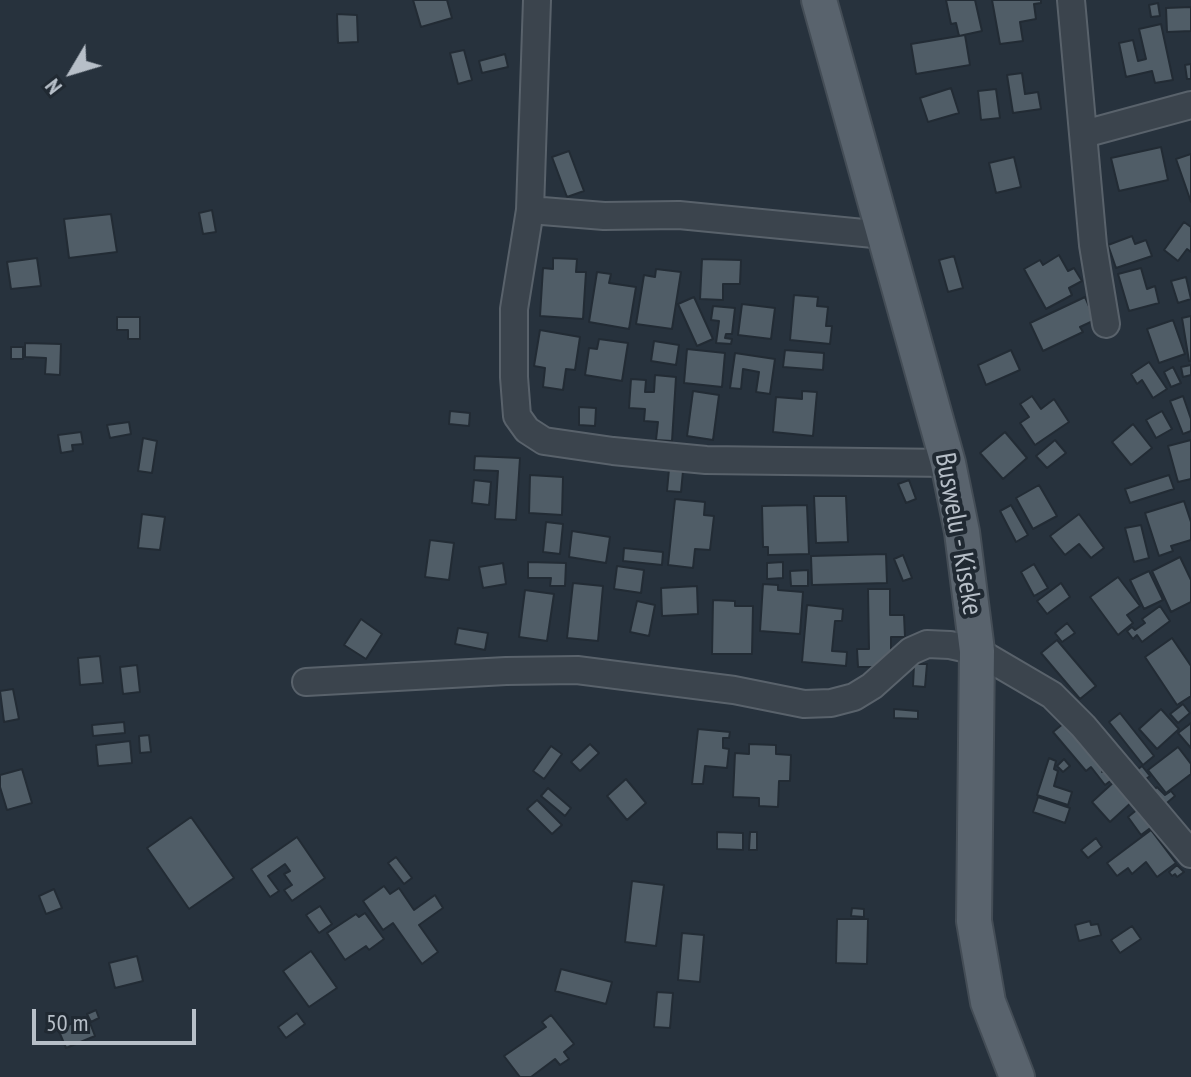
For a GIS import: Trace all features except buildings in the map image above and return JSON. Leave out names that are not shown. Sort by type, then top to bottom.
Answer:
[{"type":"main road","name":"Buswelu - Kiseke","points":[[819,0],[948,463],[962,532],[977,651],[974,921],[988,1002],[1017,1077]]},
{"type":"street","points":[[537,0],[530,210],[514,309],[517,416],[527,430],[544,441],[706,460],[948,463]]},
{"type":"street","points":[[1071,0],[1091,231],[1106,324]]},
{"type":"street","points":[[1084,134],[1191,105]]},
{"type":"street","points":[[530,210],[604,216],[679,215],[884,235]]},
{"type":"street","points":[[306,682],[577,670],[734,690],[804,704],[831,703],[854,697],[880,680],[911,651],[927,644],[950,645],[977,651],[1052,695],[1083,726],[1191,854]]}]
